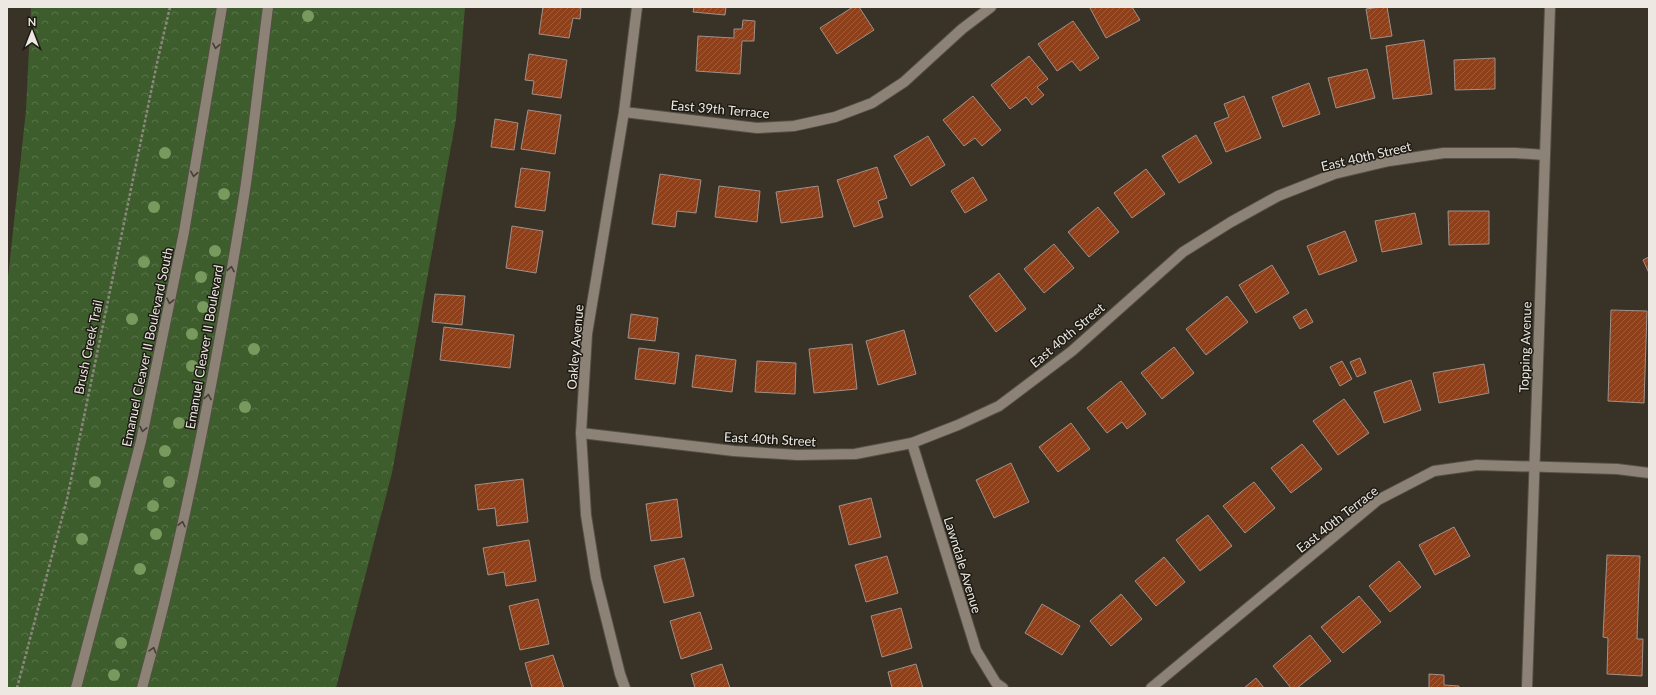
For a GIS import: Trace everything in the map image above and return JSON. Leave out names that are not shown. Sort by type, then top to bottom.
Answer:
[{"type":"street","name":"Emanuel Cleaver II Boulevard South","points":[[76,688],[141,441],[184,232],[222,7]]},
{"type":"street","name":"Emanuel Cleaver II Boulevard","points":[[142,688],[161,620],[199,449],[245,189],[268,7]]},
{"type":"street","name":"Oakley Avenue","points":[[625,688],[620,674],[596,578],[586,515],[581,433],[586,334],[624,112],[637,7]]},
{"type":"street","name":"East 39th Terrace","points":[[624,112],[757,128],[794,126],[835,117],[872,103],[904,82],[962,29],[991,7]]},
{"type":"street","name":"Topping Avenue","points":[[1527,688],[1550,7]]},
{"type":"street","name":"East 40th Street","points":[[581,433],[734,451],[798,455],[855,454],[912,442],[958,425],[999,406],[1072,351],[1183,252],[1231,222],[1278,196],[1334,174],[1389,161],[1436,154],[1515,153],[1545,155]]},
{"type":"street","name":"Lawndale Avenue","points":[[912,442],[976,650],[996,683],[1003,688]]},
{"type":"street","name":"East 40th Terrace","points":[[1151,688],[1378,500],[1434,471],[1477,465],[1617,469],[1649,473]]},
{"type":"path","name":"Brush Creek Trail","points":[[17,688],[68,499],[157,63],[170,7]]},
{"type":"green space","points":[[31,7],[465,7],[456,119],[392,473],[336,688],[7,688],[7,287],[26,110]]},
{"type":"building","points":[[543,7],[581,7],[580,19],[573,18],[569,38],[539,34]]},
{"type":"building","points":[[694,7],[726,7],[725,15],[693,12]]},
{"type":"building","points":[[853,7],[859,7],[874,30],[837,54],[820,28]]},
{"type":"building","points":[[1132,7],[1140,20],[1106,38],[1090,8]]},
{"type":"building","points":[[1387,7],[1392,36],[1371,39],[1366,9]]},
{"type":"building","points":[[743,20],[755,21],[754,41],[742,41],[740,74],[696,71],[698,36],[734,38],[734,29],[742,29]]},
{"type":"building","points":[[1073,21],[1099,58],[1080,71],[1072,61],[1057,71],[1038,44]]},
{"type":"building","points":[[1424,40],[1432,94],[1393,99],[1386,46]]},
{"type":"building","points":[[529,54],[567,60],[561,98],[532,94],[534,81],[525,80]]},
{"type":"building","points":[[1029,56],[1048,79],[1037,87],[1044,95],[1032,105],[1026,97],[1010,109],[991,85]]},
{"type":"building","points":[[1495,58],[1495,89],[1455,90],[1454,60]]},
{"type":"building","points":[[1367,69],[1375,98],[1336,108],[1328,78]]},
{"type":"building","points":[[1309,83],[1320,114],[1283,127],[1272,97]]},
{"type":"building","points":[[973,96],[1001,130],[982,146],[975,138],[964,146],[943,120]]},
{"type":"building","points":[[1244,96],[1261,138],[1226,152],[1214,123],[1229,117],[1224,104]]},
{"type":"building","points":[[528,110],[561,115],[555,154],[521,149]]},
{"type":"building","points":[[495,119],[518,123],[514,150],[491,147]]},
{"type":"building","points":[[1196,135],[1212,163],[1179,183],[1162,156]]},
{"type":"building","points":[[928,136],[945,165],[911,186],[894,156]]},
{"type":"building","points":[[877,167],[887,198],[878,201],[883,217],[854,227],[837,180]]},
{"type":"building","points":[[521,168],[550,172],[545,211],[515,207]]},
{"type":"building","points":[[1146,169],[1165,194],[1132,218],[1114,193]]},
{"type":"building","points":[[660,174],[701,180],[696,213],[677,211],[675,227],[652,224]]},
{"type":"building","points":[[973,177],[987,200],[965,213],[951,191]]},
{"type":"building","points":[[719,186],[760,191],[757,222],[715,217]]},
{"type":"building","points":[[818,186],[823,217],[781,223],[776,192]]},
{"type":"building","points":[[1098,207],[1119,232],[1089,257],[1068,232]]},
{"type":"building","points":[[1448,211],[1489,211],[1489,244],[1449,245]]},
{"type":"building","points":[[1415,213],[1422,244],[1382,252],[1375,221]]},
{"type":"building","points":[[512,226],[543,231],[536,273],[506,268]]},
{"type":"building","points":[[1345,231],[1357,261],[1319,275],[1307,246]]},
{"type":"building","points":[[1054,244],[1074,268],[1044,293],[1024,269]]},
{"type":"building","points":[[1649,257],[1649,273],[1643,260]]},
{"type":"building","points":[[1272,265],[1289,293],[1256,313],[1239,285]]},
{"type":"building","points":[[999,273],[1026,309],[996,332],[969,296]]},
{"type":"building","points":[[435,294],[465,296],[462,325],[432,322]]},
{"type":"building","points":[[1227,296],[1248,322],[1206,355],[1186,329]]},
{"type":"building","points":[[1306,309],[1313,322],[1300,329],[1293,317]]},
{"type":"building","points":[[1611,310],[1647,311],[1644,403],[1608,401]]},
{"type":"building","points":[[631,314],[658,318],[655,341],[628,338]]},
{"type":"building","points":[[444,327],[514,335],[510,368],[440,360]]},
{"type":"building","points":[[904,330],[916,374],[878,385],[866,341]]},
{"type":"building","points":[[852,344],[857,389],[814,393],[809,349]]},
{"type":"building","points":[[1174,347],[1194,373],[1162,399],[1141,373]]},
{"type":"building","points":[[639,348],[679,353],[675,384],[635,379]]},
{"type":"building","points":[[696,355],[736,360],[732,392],[692,387]]},
{"type":"building","points":[[1360,358],[1366,373],[1357,377],[1350,362]]},
{"type":"building","points":[[757,361],[796,363],[795,394],[755,392]]},
{"type":"building","points":[[1342,361],[1352,379],[1340,386],[1330,367]]},
{"type":"building","points":[[1484,364],[1489,393],[1439,403],[1433,373]]},
{"type":"building","points":[[1411,380],[1421,410],[1384,423],[1374,392]]},
{"type":"building","points":[[1121,381],[1146,414],[1127,429],[1122,422],[1107,433],[1087,408]]},
{"type":"building","points":[[1344,399],[1369,433],[1338,455],[1313,421]]},
{"type":"building","points":[[1071,423],[1090,449],[1058,472],[1039,447]]},
{"type":"building","points":[[1302,444],[1322,469],[1291,493],[1271,468]]},
{"type":"building","points":[[1011,463],[1029,502],[994,518],[976,480]]},
{"type":"building","points":[[523,479],[528,522],[497,526],[495,508],[478,510],[475,485]]},
{"type":"building","points":[[1254,482],[1275,508],[1245,533],[1223,506]]},
{"type":"building","points":[[871,498],[881,537],[849,545],[839,506]]},
{"type":"building","points":[[677,499],[682,537],[651,541],[646,504]]},
{"type":"building","points":[[1208,515],[1232,546],[1200,571],[1176,540]]},
{"type":"building","points":[[1454,527],[1470,556],[1435,575],[1419,545]]},
{"type":"building","points":[[529,540],[536,581],[506,586],[504,572],[488,575],[483,548]]},
{"type":"building","points":[[1607,555],[1640,556],[1637,639],[1643,639],[1642,676],[1607,674],[1608,638],[1603,637]]},
{"type":"building","points":[[887,556],[898,593],[866,602],[855,565]]},
{"type":"building","points":[[1164,557],[1185,582],[1156,606],[1135,581]]},
{"type":"building","points":[[684,558],[694,596],[664,603],[654,566]]},
{"type":"building","points":[[1399,561],[1421,587],[1390,612],[1369,586]]},
{"type":"building","points":[[1121,594],[1142,619],[1111,646],[1090,621]]},
{"type":"building","points":[[1359,596],[1381,622],[1343,653],[1321,627]]},
{"type":"building","points":[[538,599],[549,644],[520,650],[509,606]]},
{"type":"building","points":[[1042,604],[1080,626],[1062,655],[1025,633]]},
{"type":"building","points":[[901,608],[912,648],[882,657],[871,616]]},
{"type":"building","points":[[700,612],[712,649],[681,659],[670,621]]},
{"type":"building","points":[[1310,635],[1331,661],[1297,688],[1291,688],[1273,666]]},
{"type":"building","points":[[553,655],[564,688],[532,688],[525,663]]},
{"type":"building","points":[[722,664],[730,688],[695,688],[691,674]]},
{"type":"building","points":[[916,664],[923,688],[892,688],[888,672]]},
{"type":"building","points":[[1429,674],[1444,675],[1444,685],[1459,686],[1459,688],[1429,688]]},
{"type":"building","points":[[1256,678],[1264,688],[1244,688]]}]
